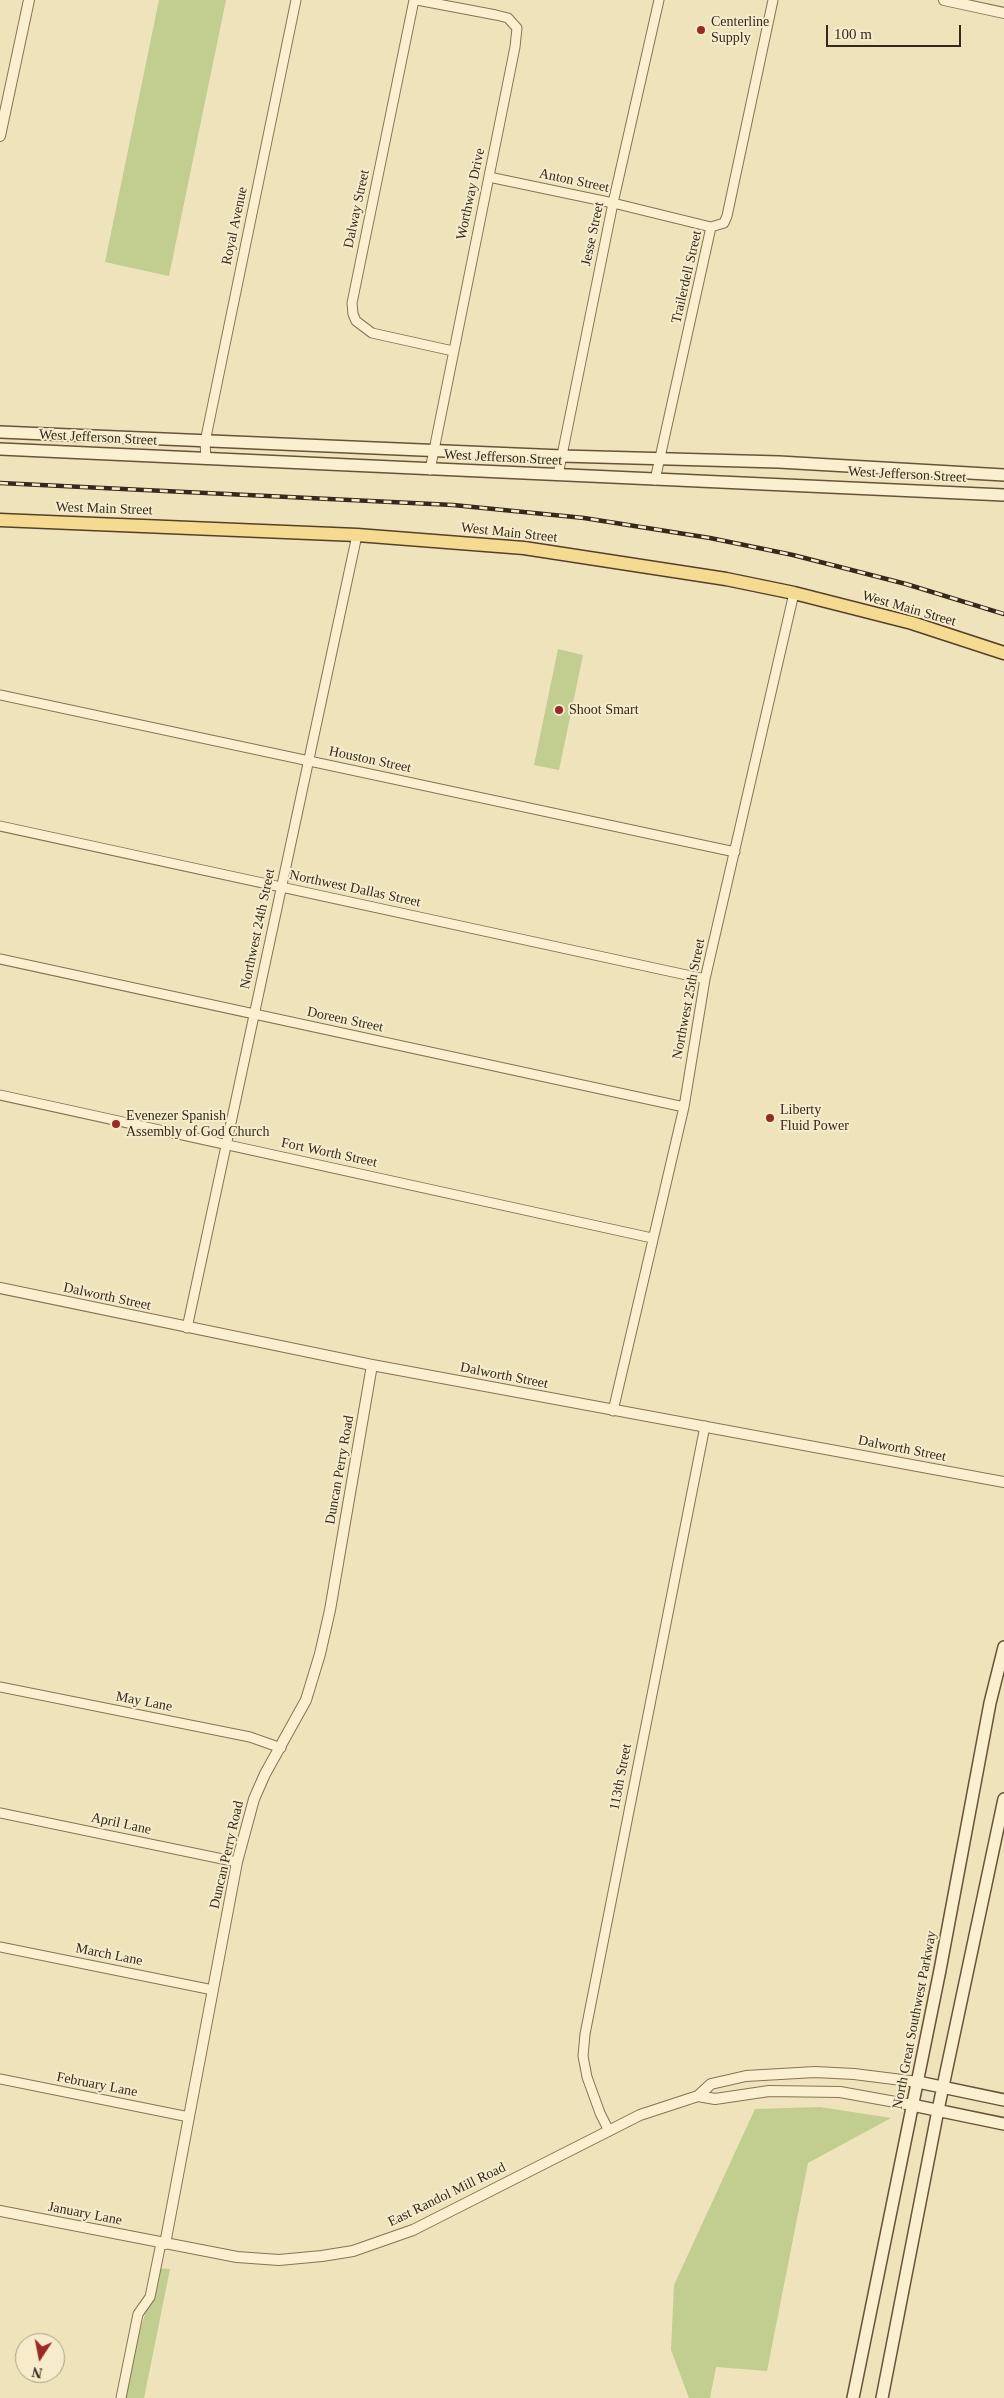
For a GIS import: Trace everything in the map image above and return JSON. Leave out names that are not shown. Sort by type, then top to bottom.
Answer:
[{"type":"main road","name":"West Jefferson Street","points":[[0,432],[562,456],[703,459],[999,475]]},
{"type":"main road","points":[[78,434],[78,452]]},
{"type":"main road","name":"West Jefferson Street","points":[[0,449],[430,470],[999,494]]},
{"type":"main road","points":[[701,482],[703,459]]},
{"type":"main road","points":[[812,486],[813,464]]},
{"type":"main road","points":[[999,475],[999,494]]},
{"type":"main road","name":"West Main Street","points":[[0,520],[357,535],[524,548],[690,573],[794,593],[912,624],[1004,653]]},
{"type":"main road","name":"North Great Southwest Parkway","points":[[853,2398],[918,2082],[990,1702],[1004,1647]]},
{"type":"main road","points":[[882,2398],[938,2110],[1004,1800]]},
{"type":"main road","name":"East Randol Mill Road","points":[[918,2082],[1004,2100]]},
{"type":"main road","name":"East Randol Mill Road","points":[[912,2105],[1004,2124]]},
{"type":"street","points":[[0,136],[29,0]]},
{"type":"street","name":"Royal Avenue","points":[[206,459],[205,442],[296,0]]},
{"type":"street","name":"Worthway Drive","points":[[415,0],[508,18],[517,28],[430,470]]},
{"type":"street","name":"Dalway Street","points":[[415,0],[352,303],[353,314],[356,321],[372,333],[453,351]]},
{"type":"street","name":"Jesse Street","points":[[558,475],[613,203],[659,0]]},
{"type":"street","name":"Trailerdell Street","points":[[655,480],[711,227],[724,223],[727,216],[773,0]]},
{"type":"street","points":[[944,0],[1004,13]]},
{"type":"street","name":"Anton Street","points":[[488,177],[613,203],[711,227]]},
{"type":"street","name":"Northwest 24th Street","points":[[187,1328],[307,761],[357,535]]},
{"type":"street","name":"Northwest 25th Street","points":[[613,1411],[684,1107],[705,980],[794,593]]},
{"type":"street","name":"Houston Street","points":[[0,695],[735,852]]},
{"type":"street","name":"Northwest Dallas Street","points":[[0,826],[705,980]]},
{"type":"street","name":"Doreen Street","points":[[0,959],[684,1107]]},
{"type":"street","name":"Fort Worth Street","points":[[0,1095],[652,1238]]},
{"type":"street","name":"Dalworth Street","points":[[0,1288],[372,1365],[1004,1482]]},
{"type":"street","name":"Duncan Perry Road","points":[[163,2244],[237,1862],[254,1799],[265,1774],[306,1700],[320,1654],[332,1604],[372,1365]]},
{"type":"street","name":"113th Street","points":[[609,2131],[586,2077],[584,2056],[585,2034],[705,1426]]},
{"type":"street","name":"May Lane","points":[[0,1687],[250,1737],[281,1748]]},
{"type":"street","name":"April Lane","points":[[0,1813],[237,1862]]},
{"type":"street","name":"March Lane","points":[[0,1947],[213,1990]]},
{"type":"street","name":"East Randol Mill Road","points":[[163,2244],[236,2257],[279,2260],[353,2251],[413,2230],[640,2115],[698,2096],[711,2084],[746,2076],[779,2073],[854,2074],[918,2082]]},
{"type":"street","name":"February Lane","points":[[0,2079],[189,2117]]},
{"type":"street","name":"East Randol Mill Road","points":[[698,2096],[715,2099],[769,2091],[840,2092],[912,2105]]},
{"type":"street","name":"January Lane","points":[[0,2211],[163,2244]]},
{"type":"street","points":[[121,2398],[138,2314],[150,2297],[163,2244]]},
{"type":"green space","points":[[159,0],[226,0],[169,276],[105,262]]},
{"type":"green space","name":"Shoot Smart","points":[[558,649],[583,655],[559,770],[534,765]]},
{"type":"green space","points":[[820,2107],[891,2118],[808,2163],[767,2371],[716,2367],[710,2398],[689,2398],[671,2350],[674,2285],[755,2109]]},
{"type":"green space","points":[[158,2268],[170,2269],[144,2398],[121,2398]]},
{"type":"railway","points":[[0,483],[453,505],[584,518],[710,538],[793,555],[906,584],[1004,614]]},
{"type":"place","name":"Centerline Supply","points":[[701,30]]},
{"type":"place","name":"Shoot Smart","points":[[559,710]]},
{"type":"place","name":"Liberty Fluid Power","points":[[770,1118]]},
{"type":"place","name":"Evenezer Spanish Assembly of God Church","points":[[116,1124]]}]
